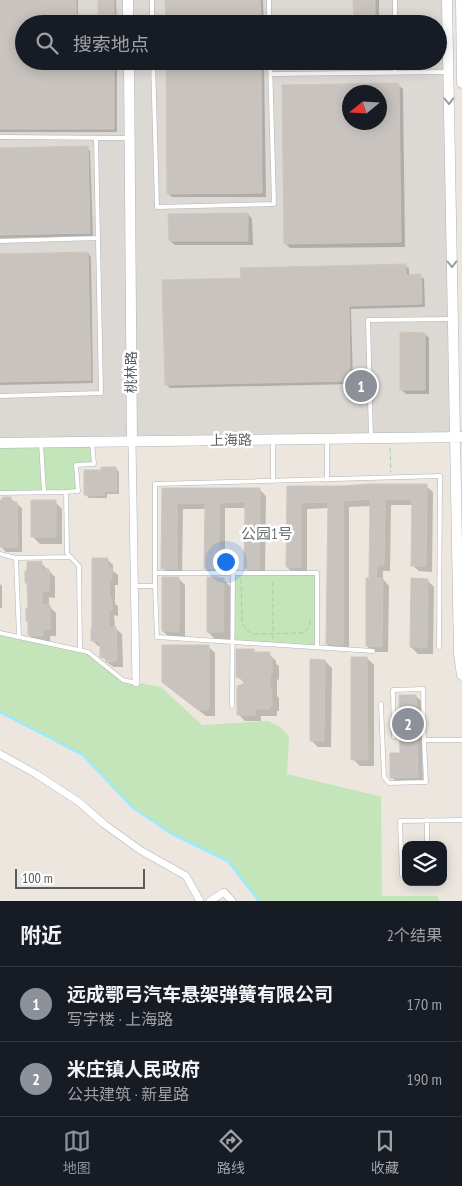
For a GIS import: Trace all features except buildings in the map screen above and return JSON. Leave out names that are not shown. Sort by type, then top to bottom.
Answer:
[{"type":"street","points":[[128,0],[128,15]]},
{"type":"street","points":[[447,0],[453,319],[459,437],[459,644],[462,675]]},
{"type":"street","points":[[461,0],[462,83]]},
{"type":"street","name":"桃林路","points":[[129,70],[136,683]]},
{"type":"street","name":"上海路","points":[[0,444],[459,437]]},
{"type":"street","points":[[0,754],[36,774],[79,802],[104,824],[140,850],[186,876],[200,901]]},
{"type":"street","points":[[210,901],[224,892],[232,901]]},
{"type":"lane","points":[[152,0],[152,15]]},
{"type":"lane","points":[[269,0],[270,15]]},
{"type":"lane","points":[[395,0],[395,15]]},
{"type":"lane","points":[[153,70],[157,207],[274,204],[271,70]]},
{"type":"lane","points":[[271,74],[448,72]]},
{"type":"lane","points":[[0,137],[130,138]]},
{"type":"lane","points":[[0,396],[101,393],[96,138]]},
{"type":"lane","points":[[0,241],[98,238]]},
{"type":"lane","points":[[371,438],[368,320],[453,319]]},
{"type":"lane","points":[[327,439],[327,480]]},
{"type":"lane","points":[[273,440],[273,481]]},
{"type":"lane","points":[[0,493],[78,491],[76,465],[94,464],[92,442]]},
{"type":"lane","points":[[40,443],[44,492]]},
{"type":"lane","points":[[373,651],[157,637],[155,484],[440,476],[438,648]]},
{"type":"lane","points":[[66,492],[67,553],[78,566],[80,650]]},
{"type":"lane","points":[[0,554],[16,558],[71,557]]},
{"type":"lane","points":[[16,558],[18,637]]},
{"type":"lane","points":[[232,706],[233,573]]},
{"type":"lane","points":[[155,574],[317,573],[317,647]]},
{"type":"lane","points":[[135,586],[155,586]]},
{"type":"lane","points":[[0,632],[88,652],[123,680],[136,683]]},
{"type":"lane","points":[[381,704],[384,777],[389,783],[426,782],[423,689],[393,690],[394,737]]},
{"type":"lane","points":[[424,740],[462,740]]},
{"type":"lane","points":[[427,820],[427,841]]},
{"type":"lane","points":[[402,875],[400,821],[462,820]]},
{"type":"path","points":[[390,438],[391,478]]},
{"type":"path","points":[[241,573],[242,620],[244,627],[248,631],[254,634],[301,633],[306,632],[310,619]]},
{"type":"path","points":[[273,573],[273,644]]},
{"type":"shaded area","points":[[0,0],[449,0],[455,437],[0,443]]},
{"type":"green space","points":[[92,442],[94,464],[77,465],[78,491],[0,493],[0,443]]},
{"type":"green space","points":[[233,573],[317,573],[317,647],[232,642]]},
{"type":"green space","points":[[0,633],[88,652],[123,680],[161,687],[202,725],[268,721],[279,726],[289,737],[287,774],[381,796],[382,896],[438,896],[439,901],[259,901],[228,861],[172,834],[132,807],[83,755],[0,712]]},
{"type":"waterway","points":[[0,712],[83,755],[132,807],[172,834],[228,861],[259,901]]},
{"type":"place","name":"远成鄂弓汽车悬架弹簧有限公司","points":[[361,386]]},
{"type":"place","name":"米庄镇人民政府","points":[[408,724]]},
{"type":"district","name":"公园1号","points":[[267,533]]}]
